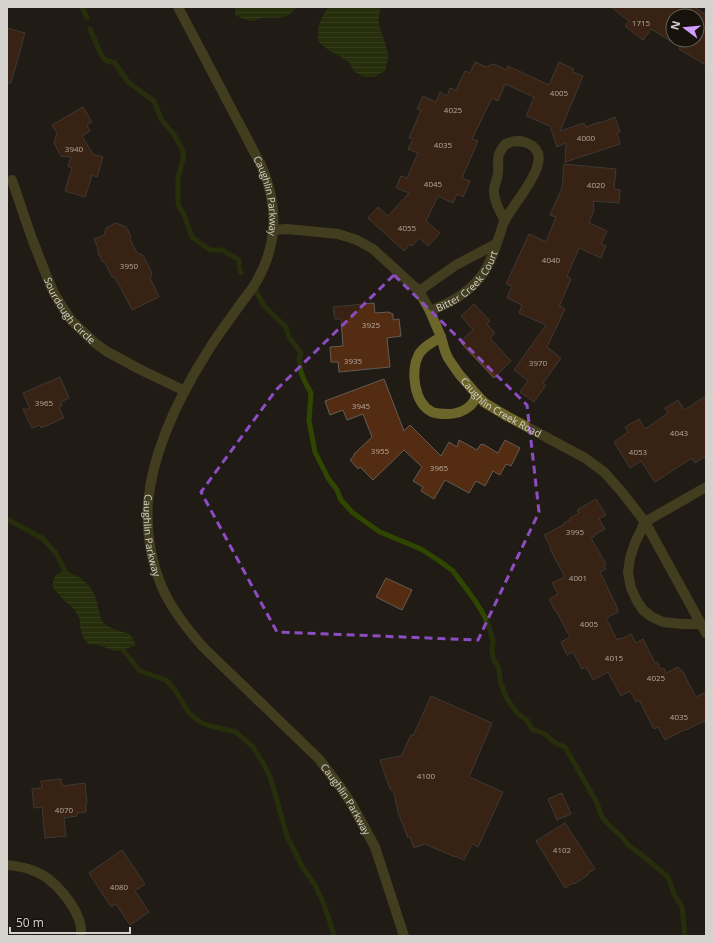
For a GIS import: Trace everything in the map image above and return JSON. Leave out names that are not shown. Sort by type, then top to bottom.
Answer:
[{"type":"street","name":"Caughlin Parkway","points":[[178,7],[267,179],[273,203],[274,217],[273,230],[265,262],[254,286],[206,354],[185,391],[158,455],[148,503],[149,532],[154,560],[162,586],[178,615],[195,638],[319,759],[351,803],[375,847],[404,936]]},
{"type":"street","name":"Bitter Creek Court","points":[[430,311],[456,299],[469,290],[484,273],[491,259],[505,221],[536,171],[539,158],[538,152],[534,147],[523,142],[512,142],[506,144],[499,154],[494,196],[505,221]]},
{"type":"street","name":"Sourdough Circle","points":[[12,180],[47,277],[62,308],[71,320],[94,343],[106,351],[185,391]]},
{"type":"street","name":"Caughlin Creek Road","points":[[273,230],[287,229],[338,234],[357,240],[373,248],[420,291],[441,337],[445,351],[453,366],[470,389],[494,409],[574,452],[594,465],[604,472],[621,491],[645,522],[704,629]]},
{"type":"street","name":"Bitter Creek Court","points":[[420,291],[456,265],[496,244]]},
{"type":"street","points":[[441,337],[426,346],[416,361],[414,379],[416,390],[421,401],[431,411],[443,414],[452,414],[466,409],[478,396]]},
{"type":"street","points":[[704,629],[683,624],[663,622],[652,618],[636,601],[631,588],[628,573],[630,558],[635,543],[645,522],[706,487]]},
{"type":"street","points":[[7,865],[24,867],[36,871],[47,878],[59,889],[70,903],[77,916],[81,927],[81,936]]},
{"type":"highlighted area","points":[[394,275],[527,405],[539,512],[478,640],[277,632],[201,492],[276,390]]},
{"type":"shaded area","points":[[235,7],[297,7],[285,16],[277,18],[260,18],[252,21],[235,15]]},
{"type":"shaded area","points":[[329,7],[381,7],[379,21],[388,55],[385,71],[374,77],[363,77],[354,71],[349,62],[327,49],[318,41],[320,22]]},
{"type":"shaded area","points":[[65,571],[81,578],[92,590],[102,621],[113,629],[130,634],[136,645],[123,650],[114,651],[97,645],[88,644],[83,637],[80,627],[80,620],[74,609],[53,588],[53,580],[57,574]]},
{"type":"building","points":[[611,7],[696,8],[665,8],[665,38],[651,29],[643,40],[625,26],[629,21]]},
{"type":"building","points":[[705,14],[706,15],[706,65],[679,49],[705,48]]},
{"type":"building","points":[[7,28],[25,33],[11,83],[7,83]]},
{"type":"building","points":[[475,62],[486,67],[493,64],[507,70],[508,66],[549,85],[559,62],[574,69],[573,72],[583,76],[560,131],[584,123],[586,127],[615,117],[620,132],[617,133],[620,144],[565,162],[566,143],[557,147],[550,126],[526,116],[534,97],[505,84],[498,101],[492,98],[472,139],[478,141],[462,178],[470,181],[463,197],[457,194],[453,203],[438,196],[426,221],[440,233],[428,246],[419,238],[412,246],[410,244],[404,251],[368,218],[378,207],[388,216],[409,193],[396,188],[401,176],[407,178],[418,153],[408,149],[413,139],[409,138],[421,110],[417,109],[423,96],[436,102],[440,92],[447,96],[450,88],[456,90],[465,71],[470,73]]},
{"type":"building","points":[[83,107],[92,122],[87,125],[90,131],[82,136],[93,154],[103,157],[97,177],[92,175],[85,197],[65,191],[72,168],[68,166],[71,157],[61,156],[54,143],[57,133],[52,125]]},
{"type":"building","points":[[564,164],[616,169],[614,189],[620,190],[619,203],[593,201],[594,210],[589,223],[607,231],[601,244],[606,246],[601,258],[579,248],[567,276],[571,279],[559,307],[560,306],[565,309],[547,347],[561,358],[543,383],[546,385],[534,402],[520,392],[528,381],[514,370],[546,325],[519,313],[522,305],[507,298],[512,286],[506,284],[529,234],[546,242],[556,217],[550,215],[562,188]]},
{"type":"building","points":[[116,223],[126,227],[137,253],[143,255],[152,273],[150,278],[159,297],[132,310],[118,283],[114,277],[112,277],[105,263],[102,261],[94,239],[104,235],[106,228]]},
{"type":"building","points":[[374,303],[375,313],[388,312],[393,314],[393,320],[399,319],[401,336],[387,338],[390,367],[339,372],[338,362],[331,362],[330,347],[343,346],[341,319],[335,319],[333,307]]},
{"type":"building","points":[[474,304],[490,321],[487,324],[495,333],[490,338],[511,361],[494,378],[461,343],[461,341],[473,330],[461,316]]},
{"type":"building","points":[[60,377],[69,398],[61,402],[62,406],[59,407],[64,418],[41,428],[40,425],[32,428],[23,409],[30,409],[23,393]]},
{"type":"building","points":[[384,379],[404,431],[410,425],[441,456],[449,442],[457,447],[459,440],[477,450],[481,444],[483,444],[498,453],[505,440],[520,448],[511,466],[506,464],[500,475],[493,471],[485,486],[476,481],[469,493],[445,480],[434,499],[421,491],[423,487],[413,481],[422,467],[404,450],[373,480],[360,467],[358,469],[350,460],[354,454],[372,437],[363,414],[347,420],[343,410],[330,415],[325,401]]},
{"type":"building","points":[[706,396],[706,456],[695,463],[692,458],[655,482],[641,461],[630,468],[614,442],[628,432],[625,427],[639,419],[645,429],[668,413],[665,408],[678,400],[684,410]]},
{"type":"building","points":[[596,499],[606,515],[599,519],[605,529],[591,538],[606,564],[604,565],[606,569],[600,572],[617,607],[618,612],[606,618],[617,640],[631,634],[636,643],[643,639],[655,663],[657,662],[661,669],[664,668],[666,673],[678,667],[681,671],[682,670],[696,697],[706,692],[706,720],[665,740],[658,727],[654,729],[639,700],[636,702],[630,691],[621,696],[608,672],[593,680],[586,667],[582,669],[573,652],[567,655],[561,642],[570,637],[549,599],[558,594],[552,583],[565,577],[544,535],[565,524],[564,523],[570,520],[569,519],[579,513],[577,510]]},
{"type":"building","points":[[386,578],[412,590],[402,610],[376,597]]},
{"type":"building","points":[[431,696],[492,723],[469,777],[503,792],[478,847],[472,844],[464,860],[425,844],[414,848],[410,837],[408,838],[398,812],[394,793],[390,789],[380,760],[401,756],[411,735],[413,736]]},
{"type":"building","points":[[61,779],[62,786],[85,783],[87,802],[86,812],[77,813],[77,816],[64,818],[66,836],[45,838],[42,807],[34,808],[32,789],[42,788],[41,781]]},
{"type":"building","points":[[562,793],[571,814],[557,820],[548,799]]},
{"type":"building","points":[[565,823],[595,869],[574,884],[573,883],[565,888],[536,841]]},
{"type":"building","points":[[122,850],[145,884],[135,891],[149,912],[130,925],[116,904],[111,907],[89,873]]},
{"type":"waterway","points":[[82,7],[87,18]]},
{"type":"waterway","points":[[90,29],[105,60],[115,63],[128,82],[154,101],[161,119],[175,136],[181,147],[184,155],[178,178],[178,204],[184,215],[192,237],[210,250],[222,250],[239,260],[241,273]]},
{"type":"waterway","points":[[256,291],[264,306],[286,327],[289,337],[301,353],[299,360],[301,372],[311,393],[309,421],[315,452],[328,478],[337,490],[341,500],[353,513],[380,532],[421,549],[453,571],[485,617],[493,640],[493,658],[499,669],[500,681],[507,699],[518,714],[527,720],[532,729],[545,734],[554,742],[565,747],[596,801],[602,817],[628,845],[668,877],[674,894],[682,907],[685,936]]},
{"type":"waterway","points":[[7,519],[42,538],[56,553],[65,571]]},
{"type":"waterway","points":[[123,650],[140,671],[166,680],[175,690],[189,713],[200,722],[236,732],[253,747],[270,777],[287,836],[303,868],[315,885],[323,902],[334,936]]}]
